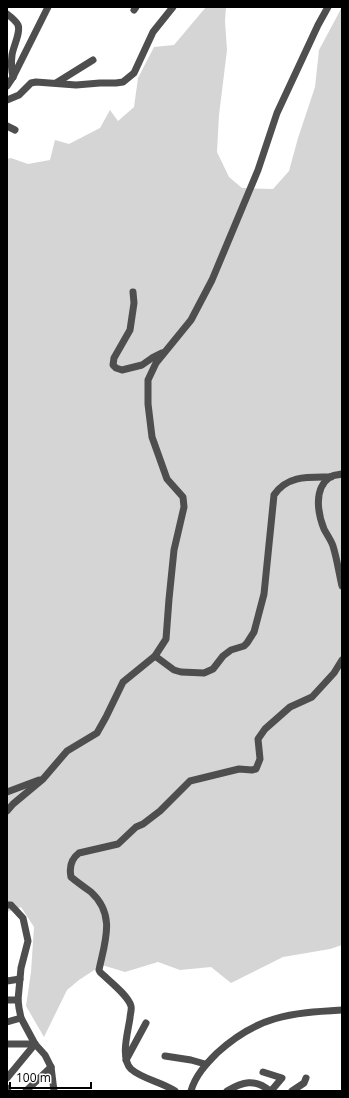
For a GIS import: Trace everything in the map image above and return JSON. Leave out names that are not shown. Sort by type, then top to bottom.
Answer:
[{"type":"street","points":[[7,86],[48,7]]},
{"type":"street","points":[[7,100],[19,95],[33,82],[87,85],[116,83],[129,78],[134,74],[153,32],[173,7]]},
{"type":"street","points":[[7,812],[13,804],[43,779],[67,751],[97,733],[123,682],[155,656],[166,638],[168,600],[174,550],[184,507],[183,496],[168,479],[152,437],[148,404],[148,380],[156,362],[191,320],[212,280],[258,170],[277,114],[318,25],[328,7]]},
{"type":"street","points":[[7,14],[17,23],[19,28],[19,34],[15,41],[12,54],[11,64],[13,77]]},
{"type":"street","points":[[56,83],[93,60]]},
{"type":"street","points":[[7,126],[15,130]]},
{"type":"street","points":[[133,292],[134,304],[130,330],[114,358],[113,365],[122,370],[142,365],[164,352]]},
{"type":"street","points":[[155,656],[174,670],[181,672],[204,673],[213,669],[223,656],[231,650],[244,646],[254,632],[264,594],[274,496],[278,489],[284,484],[306,477],[331,477],[342,474]]},
{"type":"street","points":[[331,477],[322,488],[318,500],[319,513],[324,530],[332,545],[342,586]]},
{"type":"street","points":[[175,1091],[166,1085],[136,1072],[130,1068],[126,1060],[125,1050],[132,1007],[127,998],[100,972],[107,928],[105,910],[92,893],[71,877],[70,866],[73,859],[79,853],[118,844],[136,827],[143,824],[160,810],[190,782],[239,769],[256,769],[260,759],[258,739],[265,729],[290,707],[312,697],[334,673],[342,660]]},
{"type":"street","points":[[7,792],[43,779]]},
{"type":"street","points":[[7,905],[11,905],[23,918],[28,941],[21,968],[18,1000],[21,1018],[35,1044],[45,1055],[51,1067],[54,1091]]},
{"type":"street","points":[[7,981],[20,979]]},
{"type":"street","points":[[7,1000],[18,1000]]},
{"type":"street","points":[[191,1091],[205,1064],[228,1043],[255,1025],[290,1015],[342,1010]]},
{"type":"street","points":[[7,1022],[21,1018]]},
{"type":"street","points":[[126,1060],[146,1023]]},
{"type":"street","points":[[7,1044],[35,1044]]},
{"type":"street","points":[[7,1078],[35,1044]]},
{"type":"street","points":[[165,1056],[205,1064]]},
{"type":"street","points":[[26,1091],[51,1067]]},
{"type":"street","points":[[227,1091],[239,1084],[252,1082],[270,1091],[282,1078],[263,1072]]},
{"type":"street","points":[[292,1091],[304,1083],[306,1078]]},
{"type":"shaded area","points":[[206,7],[226,7],[225,21],[227,50],[219,115],[217,152],[229,177],[242,188],[273,189],[289,171],[315,87],[319,50],[342,7],[342,945],[330,949],[283,957],[231,983],[211,967],[180,970],[158,962],[125,972],[102,965],[67,990],[44,1037],[26,1006],[31,972],[34,927],[21,907],[7,912],[7,159],[11,158],[28,164],[50,160],[55,140],[69,144],[100,128],[110,110],[118,121],[134,107],[138,78],[154,47],[174,45]]}]
